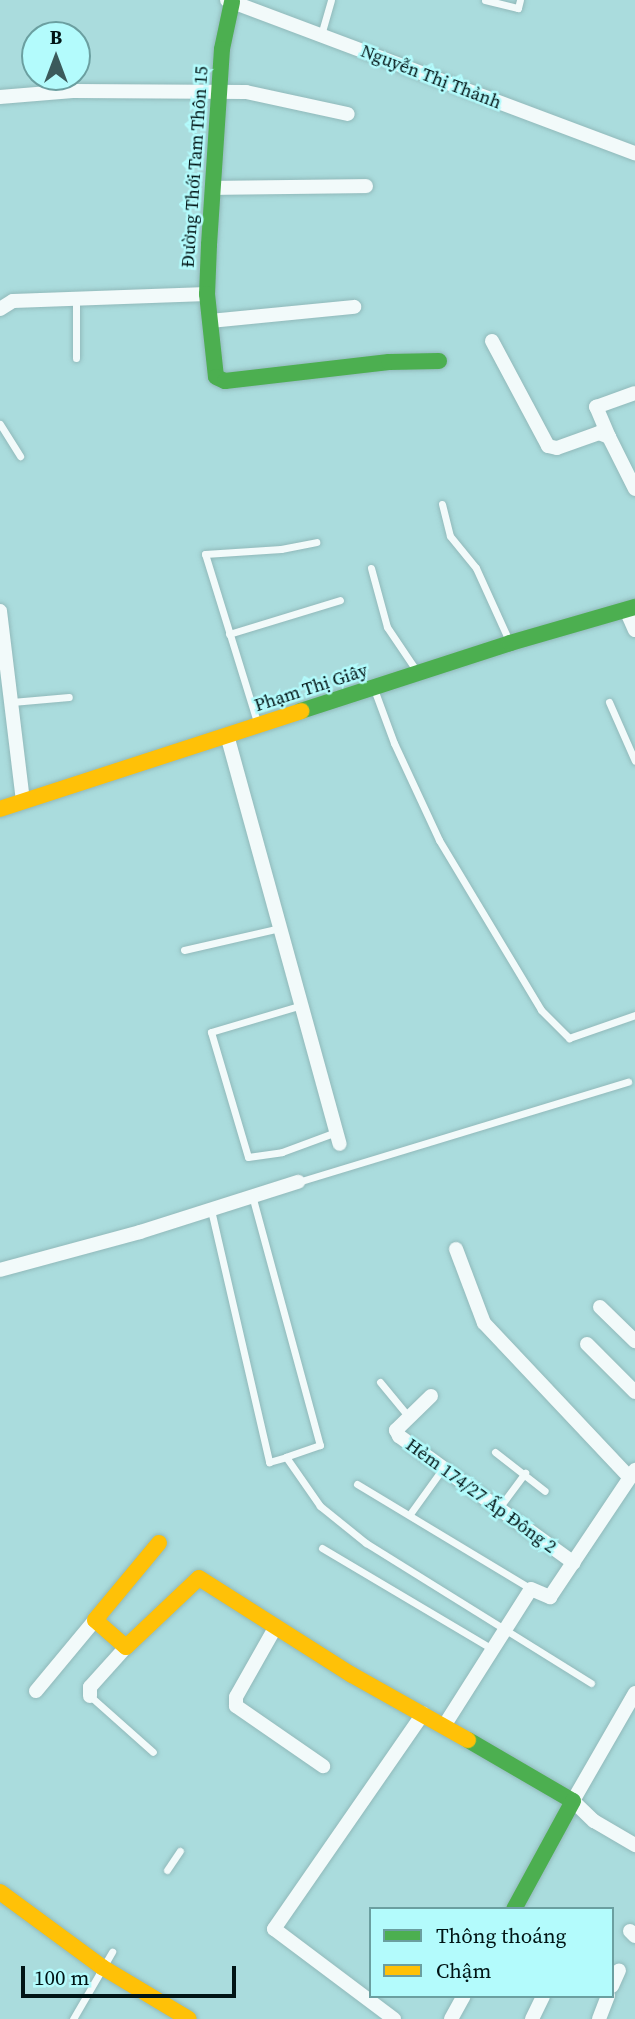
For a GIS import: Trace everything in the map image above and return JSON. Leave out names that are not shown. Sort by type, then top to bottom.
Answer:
[{"type":"street","name":"Nguyễn Thị Thảnh","points":[[230,1],[635,153]]},
{"type":"street","name":"Đường Thới Tam Thôn 15","points":[[0,310],[13,301],[207,294],[222,49],[230,1]]},
{"type":"street","points":[[0,97],[73,91],[247,92],[348,114]]},
{"type":"street","points":[[213,188],[366,186]]},
{"type":"street","points":[[207,294],[216,377],[225,381],[389,362],[439,361]]},
{"type":"street","points":[[210,321],[354,307]]},
{"type":"street","points":[[492,341],[548,446],[557,448],[598,433],[609,437]]},
{"type":"street","points":[[635,393],[596,407],[635,489]]},
{"type":"street","points":[[631,609],[635,630]]},
{"type":"street","name":"Phạm Thị Giây","points":[[0,808],[510,643],[631,609]]},
{"type":"street","points":[[1,619],[23,801]]},
{"type":"street","points":[[227,735],[338,1138]]},
{"type":"street","points":[[0,1270],[253,1199],[298,1182]]},
{"type":"street","points":[[444,1726],[531,1588],[550,1597],[632,1474],[484,1323],[456,1249]]},
{"type":"street","points":[[600,1307],[635,1341]]},
{"type":"street","points":[[587,1344],[635,1392]]},
{"type":"street","name":"Hẻm 174/27 Ấp Đông 2","points":[[431,1396],[396,1430],[399,1436],[574,1563]]},
{"type":"street","points":[[36,1691],[159,1543]]},
{"type":"street","points":[[90,1696],[88,1689],[126,1647],[199,1578],[275,1628],[559,1790],[594,1821],[635,1845]]},
{"type":"street","points":[[95,1620],[126,1647]]},
{"type":"street","points":[[275,1628],[236,1697],[236,1706],[323,1766]]},
{"type":"street","points":[[515,1907],[635,1693]]},
{"type":"street","points":[[394,2019],[274,1929],[423,1714]]},
{"type":"street","points":[[0,1892],[102,1967],[189,2019]]},
{"type":"street","points":[[614,1981],[619,1970]]},
{"type":"street","points":[[451,2019],[463,1998]]},
{"type":"street","points":[[532,2019],[542,1998]]},
{"type":"street","points":[[599,2019],[607,1998]]},
{"type":"lane","points":[[321,36],[331,0]]},
{"type":"lane","points":[[485,0],[518,8],[520,0]]},
{"type":"lane","points":[[76,299],[76,358]]},
{"type":"lane","points":[[0,424],[20,456]]},
{"type":"lane","points":[[442,504],[450,537],[476,568],[510,643]]},
{"type":"lane","points":[[258,725],[205,554],[281,549],[316,542]]},
{"type":"lane","points":[[371,568],[387,627],[418,673]]},
{"type":"lane","points":[[229,634],[340,600]]},
{"type":"lane","points":[[373,688],[394,743],[439,840],[541,1010],[569,1038],[635,1015]]},
{"type":"lane","points":[[12,702],[69,697]]},
{"type":"lane","points":[[609,702],[635,761]]},
{"type":"lane","points":[[184,950],[280,928]]},
{"type":"lane","points":[[302,1005],[211,1032],[248,1157],[282,1152],[338,1138]]},
{"type":"lane","points":[[298,1182],[628,1082]]},
{"type":"lane","points":[[211,1210],[265,1456],[269,1462],[320,1445],[253,1199]]},
{"type":"lane","points":[[380,1382],[409,1417]]},
{"type":"lane","points":[[495,1452],[545,1491]]},
{"type":"lane","points":[[286,1457],[320,1506],[366,1543],[591,1683]]},
{"type":"lane","points":[[410,1514],[443,1468]]},
{"type":"lane","points":[[499,1508],[525,1473]]},
{"type":"lane","points":[[357,1484],[531,1588]]},
{"type":"lane","points":[[322,1548],[492,1649]]},
{"type":"lane","points":[[90,1696],[153,1752]]},
{"type":"lane","points":[[167,1870],[180,1851]]},
{"type":"lane","points":[[72,2019],[112,1952]]},
{"type":"traffic: fast","points":[[232,2],[222,49],[209,245],[207,294],[216,377],[225,381],[389,362],[439,361]]},
{"type":"traffic: fast","points":[[301,711],[510,643],[635,607]]},
{"type":"traffic: fast","points":[[468,1740],[573,1801],[515,1907]]},
{"type":"traffic: slow","points":[[0,809],[301,711]]},
{"type":"traffic: slow","points":[[159,1543],[95,1620],[126,1647],[199,1578],[352,1675],[468,1740]]},
{"type":"traffic: slow","points":[[0,1892],[102,1967],[189,2019]]}]
